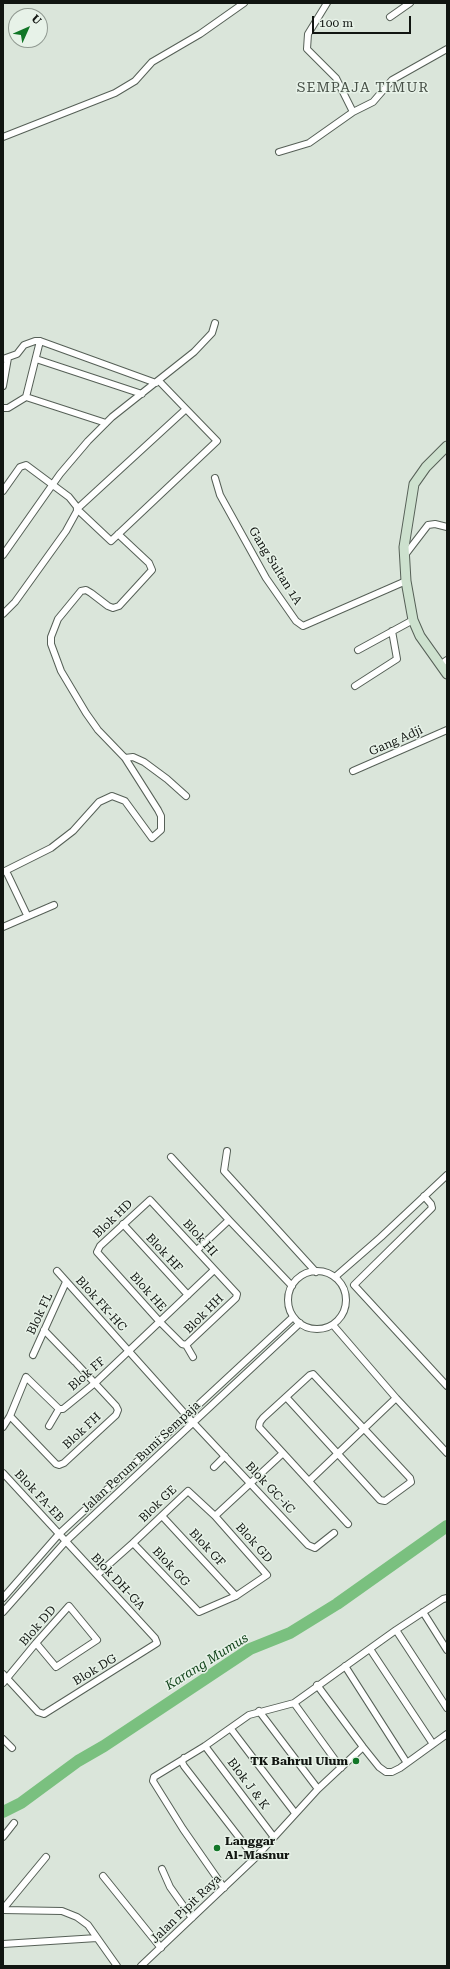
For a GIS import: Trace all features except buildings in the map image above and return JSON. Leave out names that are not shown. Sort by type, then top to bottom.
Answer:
[{"type":"street","points":[[3,137],[115,93],[135,80],[152,62],[200,34],[244,3]]},
{"type":"street","points":[[327,3],[308,34],[307,49],[336,78],[353,112]]},
{"type":"street","points":[[390,17],[410,3]]},
{"type":"street","points":[[279,152],[310,143],[353,112],[373,102],[392,80],[447,49]]},
{"type":"street","points":[[3,555],[53,484],[88,441],[106,423],[207,341],[212,333],[215,322]]},
{"type":"street","points":[[3,386],[5,358],[17,354],[24,345],[35,341],[40,341],[158,382],[217,441],[111,540],[77,509],[74,501],[26,464],[20,467],[3,491]]},
{"type":"street","points":[[3,408],[8,408],[26,397],[40,341]]},
{"type":"street","points":[[36,359],[142,394]]},
{"type":"street","points":[[26,397],[106,423]]},
{"type":"street","points":[[3,614],[15,602],[66,531],[77,509],[186,409]]},
{"type":"street","points":[[447,446],[426,467],[414,484],[404,547],[406,581],[413,620],[420,636],[444,662],[447,674]]},
{"type":"street","name":"Gang Sultan 1A","points":[[215,478],[220,495],[266,578],[300,624],[307,625],[406,581]]},
{"type":"street","points":[[404,557],[428,525],[435,524],[447,527]]},
{"type":"street","points":[[27,915],[5,871],[51,848],[73,831],[99,802],[112,796],[125,801],[152,838],[161,830],[160,816],[125,758],[98,730],[61,671],[54,654],[51,637],[58,619],[83,589],[91,592],[108,606],[113,608],[119,606],[152,570],[149,563],[118,534]]},
{"type":"street","points":[[358,650],[413,620]]},
{"type":"street","points":[[355,686],[397,659],[392,631]]},
{"type":"street","name":"Gang Adji","points":[[353,771],[447,730]]},
{"type":"street","points":[[125,758],[133,757],[144,762],[167,779],[186,796]]},
{"type":"street","points":[[3,927],[27,915],[54,905]]},
{"type":"street","points":[[227,1151],[224,1171],[316,1272]]},
{"type":"street","points":[[171,1157],[292,1286]]},
{"type":"street","points":[[335,1277],[447,1175]]},
{"type":"street","points":[[424,1196],[432,1208],[354,1285],[447,1386]]},
{"type":"street","name":"Blok HI","points":[[148,1201],[150,1200],[156,1204],[214,1270],[236,1292]]},
{"type":"street","name":"Blok HD","points":[[99,1254],[97,1249],[148,1201]]},
{"type":"street","points":[[197,1250],[229,1220]]},
{"type":"street","name":"Blok HF","points":[[123,1224],[188,1295]]},
{"type":"street","name":"Blok HE","points":[[99,1254],[160,1322],[184,1345],[193,1357]]},
{"type":"street","name":"Blok FF","points":[[59,1409],[63,1408],[95,1383],[214,1270]]},
{"type":"street","name":"Blok FK-HC","points":[[57,1271],[186,1415]]},
{"type":"street","points":[[316,1272],[335,1277],[344,1290],[346,1305],[343,1314],[333,1325],[318,1329],[308,1328],[300,1324],[293,1317],[288,1302],[292,1286],[302,1276],[316,1272]]},
{"type":"street","name":"Blok FL","points":[[33,1355],[66,1282]]},
{"type":"street","name":"Blok HH","points":[[184,1345],[236,1298],[236,1292]]},
{"type":"street","name":"Jalan Perum Bumi Sempaja","points":[[3,1598],[59,1534],[293,1317]]},
{"type":"street","name":"Jalan Perum Bumi Sempaja","points":[[3,1612],[66,1541],[300,1324]]},
{"type":"street","points":[[333,1325],[396,1398],[447,1453]]},
{"type":"street","points":[[44,1330],[95,1383]]},
{"type":"street","points":[[286,1397],[384,1502],[407,1486],[411,1482],[410,1478],[313,1374],[286,1397],[263,1418],[259,1425],[348,1524]]},
{"type":"street","points":[[3,1427],[10,1416],[26,1378],[59,1409],[50,1426]]},
{"type":"street","name":"Blok FH","points":[[10,1416],[58,1465],[64,1463],[116,1415],[118,1410],[95,1383]]},
{"type":"street","points":[[309,1481],[396,1398]]},
{"type":"street","name":"Blok GC-iC","points":[[186,1415],[312,1548],[315,1548],[334,1533]]},
{"type":"street","points":[[215,1516],[283,1453]]},
{"type":"street","points":[[214,1467],[225,1456]]},
{"type":"street","name":"Blok FA-EB","points":[[3,1473],[66,1541]]},
{"type":"street","name":"Blok GE","points":[[133,1542],[188,1491],[215,1516]]},
{"type":"street","name":"Blok GF","points":[[162,1516],[236,1596]]},
{"type":"street","name":"Blok GD","points":[[215,1516],[267,1572],[266,1577],[236,1596]]},
{"type":"street","name":"Blok DH-GA","points":[[66,1541],[155,1638]]},
{"type":"street","points":[[97,1575],[133,1542]]},
{"type":"street","name":"Blok GG","points":[[133,1542],[199,1612],[236,1596]]},
{"type":"street","points":[[224,1888],[183,1829],[152,1780],[158,1774],[205,1746],[250,1715],[259,1711],[294,1703],[396,1630],[447,1598]]},
{"type":"street","name":"Blok DD","points":[[4,1678],[69,1606],[97,1640],[55,1666],[36,1643]]},
{"type":"street","points":[[423,1612],[447,1650]]},
{"type":"street","points":[[396,1630],[447,1708]]},
{"type":"street","name":"Blok DG","points":[[4,1678],[38,1712],[44,1714],[152,1648],[157,1643],[155,1638]]},
{"type":"street","points":[[370,1649],[433,1744]]},
{"type":"street","points":[[345,1666],[408,1763]]},
{"type":"street","points":[[317,1686],[379,1767],[386,1772],[392,1772],[408,1763],[447,1734]]},
{"type":"street","points":[[294,1703],[341,1768]]},
{"type":"street","points":[[259,1711],[318,1789]]},
{"type":"street","points":[[231,1729],[295,1814]]},
{"type":"street","points":[[3,1739],[12,1748]]},
{"type":"street","name":"Blok J & K","points":[[205,1746],[273,1836]]},
{"type":"street","name":"Jalan Pipit Raya","points":[[141,1966],[224,1888],[318,1789],[363,1747]]},
{"type":"street","points":[[184,1758],[182,1760],[184,1766],[254,1858]]},
{"type":"street","points":[[3,1837],[14,1823]]},
{"type":"street","points":[[3,1910],[46,1856]]},
{"type":"street","points":[[162,1869],[170,1887],[192,1918]]},
{"type":"street","points":[[103,1876],[161,1948]]},
{"type":"street","points":[[3,1910],[62,1911],[77,1917],[88,1925],[117,1966]]},
{"type":"street","points":[[3,1944],[97,1938]]},
{"type":"waterway","name":"Karang Mumus","points":[[3,1812],[21,1803],[78,1761],[104,1746],[250,1649],[290,1633],[337,1604],[447,1526]]},
{"type":"place","name":"TK Bahrul Ulum","points":[[356,1761]]},
{"type":"place","name":"Langgar Al-Masnur","points":[[217,1848]]},
{"type":"district","name":"SEMPAJA TIMUR","points":[[363,88]]}]
